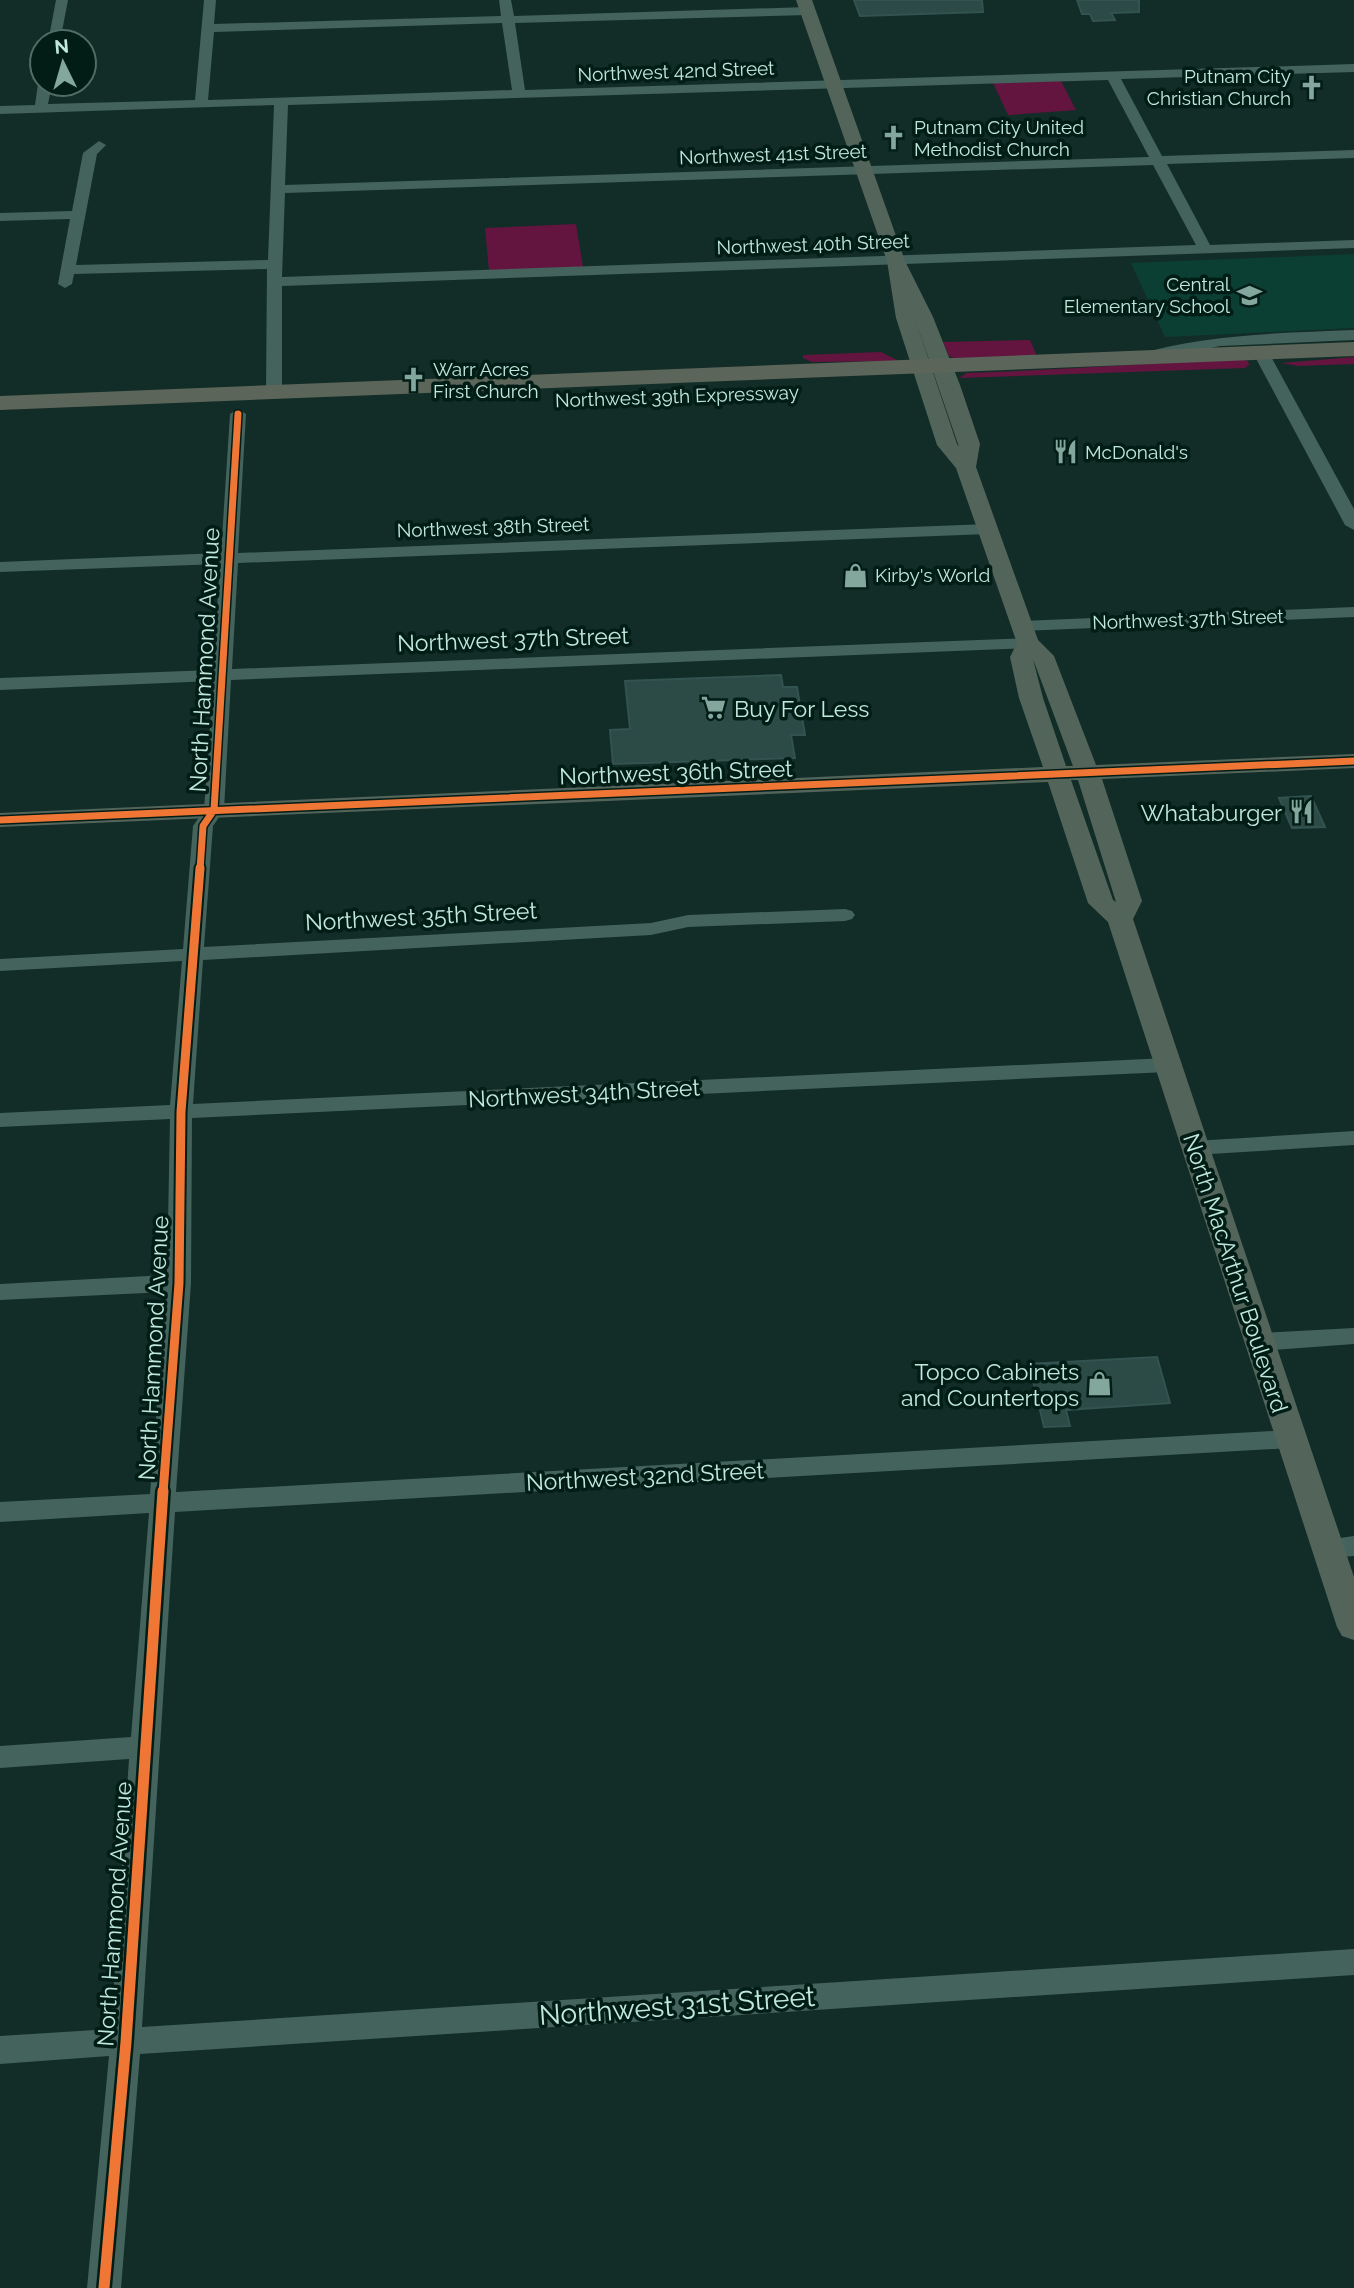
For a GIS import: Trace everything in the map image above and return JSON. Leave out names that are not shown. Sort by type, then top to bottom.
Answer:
[{"type":"highway","name":"Northwest 39th Expressway","points":[[0,423],[45,412],[1265,362],[1354,349]]},
{"type":"highway","name":"Northwest 39th Expressway","points":[[935,376],[1141,358],[1265,362],[1354,369]]},
{"type":"highway","name":"Northwest 39th Expressway","points":[[0,403],[45,412]]},
{"type":"main road","name":"North MacArthur Boulevard","points":[[806,6],[896,261],[905,318],[935,376],[947,445],[967,467],[1025,635],[1043,656],[1088,774],[1129,901],[1120,919]]},
{"type":"main road","name":"North MacArthur Boulevard","points":[[1025,635],[1021,657],[1057,775],[1101,904],[1120,919],[1291,1439],[1341,1547],[1354,1626]]},
{"type":"main road","name":"Northwest 36th Street","points":[[0,820],[1354,761]]},
{"type":"street","points":[[57,28],[62,0]]},
{"type":"street","points":[[201,104],[210,0]]},
{"type":"street","points":[[505,0],[519,95]]},
{"type":"street","points":[[208,29],[508,20],[806,6]]},
{"type":"street","name":"Northwest 42nd Street","points":[[0,110],[1354,68]]},
{"type":"street","points":[[1113,76],[1205,250]]},
{"type":"street","points":[[41,109],[43,98]]},
{"type":"street","points":[[274,402],[274,264],[281,102]]},
{"type":"street","points":[[99,145],[90,153],[67,277],[274,264]]},
{"type":"street","name":"Northwest 41st Street","points":[[277,189],[1354,154]]},
{"type":"street","points":[[0,217],[78,215]]},
{"type":"street","name":"Northwest 40th Street","points":[[274,282],[1354,244]]},
{"type":"street","name":"Northwest 39th Expressway","points":[[1141,358],[1171,348],[1216,341],[1354,335]]},
{"type":"street","points":[[1265,362],[1354,525]]},
{"type":"street","name":"North Hammond Avenue","points":[[104,2288],[126,2042],[144,1747],[179,1283],[180,1112],[202,826],[214,810],[238,404]]},
{"type":"street","name":"Northwest 38th Street","points":[[0,567],[988,529]]},
{"type":"street","name":"Northwest 37th Street","points":[[0,684],[1025,635],[1354,612]]},
{"type":"street","name":"Northwest 35th Street","points":[[0,965],[651,929],[688,921],[845,915]]},
{"type":"street","name":"Northwest 34th Street","points":[[0,1120],[1167,1065]]},
{"type":"street","points":[[1194,1148],[1354,1138]]},
{"type":"street","points":[[0,1292],[179,1283]]},
{"type":"street","points":[[1259,1342],[1354,1336]]},
{"type":"street","name":"Northwest 32nd Street","points":[[0,1512],[1291,1439]]},
{"type":"street","points":[[0,1757],[144,1747]]},
{"type":"street","name":"Northwest 31st Street","points":[[0,2050],[1354,1962]]},
{"type":"shaded area","points":[[1061,81],[1076,110],[1008,115],[993,83]]},
{"type":"shaded area","points":[[576,224],[583,267],[489,271],[485,228]]},
{"type":"shaded area","name":"Central Elementary School","points":[[1354,254],[1354,328],[1165,337],[1131,263]]},
{"type":"shaded area","points":[[1030,340],[1036,354],[1034,356],[957,359],[949,356],[943,342]]},
{"type":"shaded area","points":[[881,352],[899,361],[812,362],[803,358],[803,355]]},
{"type":"shaded area","points":[[1354,357],[1354,364],[1298,366],[1281,363]]},
{"type":"shaded area","points":[[1240,359],[1248,361],[1249,365],[1245,368],[959,378],[967,373]]},
{"type":"building","points":[[854,0],[982,0],[983,12],[860,16]]},
{"type":"building","points":[[1077,0],[1139,0],[1139,12],[1111,13],[1115,20],[1093,21],[1090,14],[1082,14]]},
{"type":"building","name":"Buy For Less","points":[[781,675],[783,687],[797,687],[805,735],[791,735],[795,758],[613,764],[610,730],[630,729],[625,681]]},
{"type":"building","name":"Whataburger","points":[[1311,796],[1325,827],[1292,828],[1279,798]]},
{"type":"building","name":"Topco Cabinets and Countertops","points":[[1157,1357],[1170,1403],[1066,1410],[1070,1426],[1044,1427],[1029,1364]]},
{"type":"cycle path","points":[[104,2288],[126,2042],[144,1747],[179,1283],[181,1112],[203,826],[214,810],[238,414]]},
{"type":"cycle path","points":[[0,820],[1354,761]]},
{"type":"place","name":"Putnam City Christian Church","points":[[1311,87]]},
{"type":"place","name":"Putnam City United Methodist Church","points":[[894,138]]},
{"type":"place","name":"Central Elementary School","points":[[1250,295]]},
{"type":"place","name":"Warr Acres First Church","points":[[413,380]]},
{"type":"place","name":"McDonald's","points":[[1065,452]]},
{"type":"place","name":"Kirby's World","points":[[855,575]]},
{"type":"place","name":"Buy For Less","points":[[714,708]]},
{"type":"place","name":"Whataburger","points":[[1302,812]]},
{"type":"place","name":"Topco Cabinets and Countertops","points":[[1099,1384]]}]
